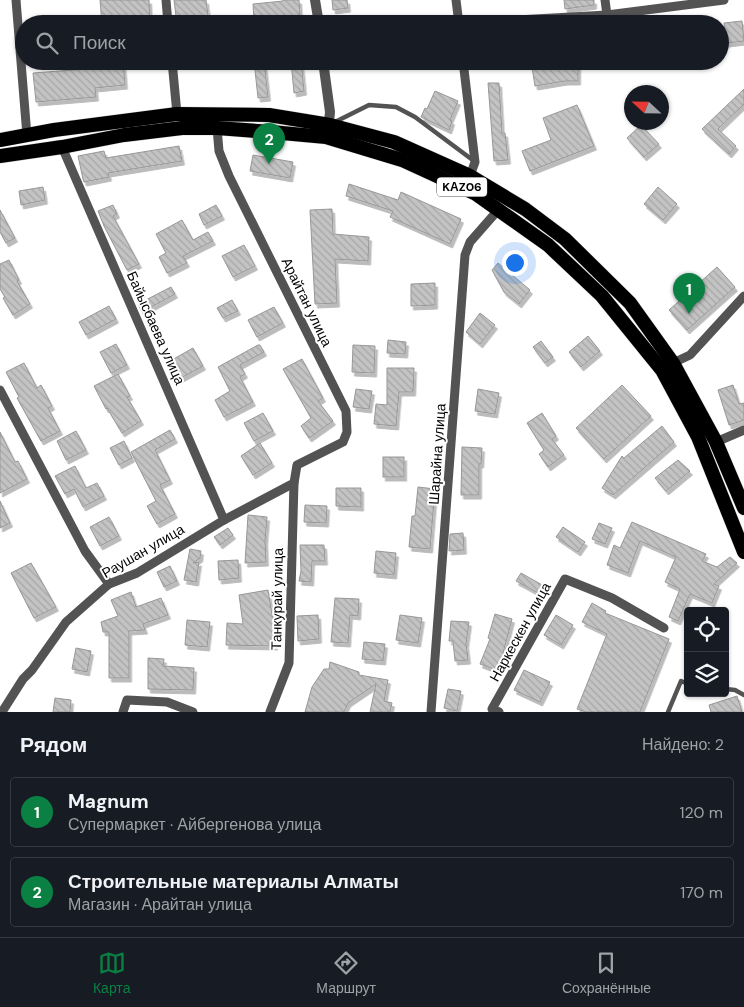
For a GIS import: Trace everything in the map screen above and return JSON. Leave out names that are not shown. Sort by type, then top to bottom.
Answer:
[{"type":"highway","name":"KАZ06","points":[[0,140],[54,130],[177,114],[269,115],[328,131],[394,142],[470,176],[525,209],[565,239],[630,303],[674,362],[716,442],[744,508]]},
{"type":"highway","name":"KАZ06","points":[[0,156],[62,147],[124,134],[182,128],[328,131],[402,160],[476,194],[548,245],[602,296],[662,370],[698,438],[744,552]]},
{"type":"street","points":[[16,0],[17,15]]},
{"type":"street","points":[[166,0],[167,15]]},
{"type":"street","points":[[315,0],[317,15]]},
{"type":"street","points":[[456,0],[458,15]]},
{"type":"street","points":[[605,0],[606,15],[724,0]]},
{"type":"street","points":[[22,70],[27,136]]},
{"type":"street","points":[[173,70],[177,114]]},
{"type":"street","points":[[324,70],[330,112],[328,131]]},
{"type":"street","points":[[464,70],[475,162],[470,176]]},
{"type":"street","name":"Арайтан улица","points":[[217,128],[218,151],[229,176],[346,411],[347,432],[343,442],[297,466],[294,483]]},
{"type":"street","name":"Байысбаева улица","points":[[62,147],[224,520]]},
{"type":"street","name":"Шарайна улица","points":[[432,712],[465,255],[470,242],[499,209]]},
{"type":"street","points":[[674,362],[690,355],[744,296]]},
{"type":"street","points":[[0,390],[85,551],[109,584]]},
{"type":"street","points":[[716,442],[744,430]]},
{"type":"street","name":"Раушан улица","points":[[1,711],[66,622],[109,584],[138,573],[224,520],[294,483]]},
{"type":"street","name":"Танкурай улица","points":[[270,712],[290,662],[294,483]]},
{"type":"street","name":"Наркескен улица","points":[[499,712],[492,709],[565,580],[612,598],[664,628]]},
{"type":"street","points":[[122,712],[127,700],[167,702],[193,712]]},
{"type":"lane","points":[[328,131],[369,105],[396,107],[415,118],[475,162]]},
{"type":"lane","points":[[668,712],[681,681],[684,682]]},
{"type":"lane","points":[[729,689],[735,690],[744,695]]},
{"type":"building","points":[[100,0],[149,0],[150,15],[101,15]]},
{"type":"building","points":[[174,0],[206,0],[208,15],[176,15]]},
{"type":"building","points":[[299,0],[300,15],[254,15],[253,4]]},
{"type":"building","points":[[332,0],[347,0],[348,8],[333,10]]},
{"type":"building","points":[[564,0],[594,0],[594,5],[565,9]]},
{"type":"building","points":[[742,21],[744,41],[729,43],[729,22]]},
{"type":"building","points":[[73,70],[124,70],[125,85],[95,88],[96,97],[36,102],[33,73]]},
{"type":"building","points":[[255,70],[265,70],[268,97],[258,98]]},
{"type":"building","points":[[292,70],[302,70],[304,91],[294,93]]},
{"type":"building","points":[[532,70],[578,70],[578,81],[565,81],[535,86]]},
{"type":"building","points":[[488,83],[499,83],[502,133],[505,133],[508,160],[494,161]]},
{"type":"building","points":[[744,89],[744,104],[718,129],[736,146],[729,154],[702,129]]},
{"type":"building","points":[[435,91],[458,101],[450,120],[452,121],[449,130],[421,117]]},
{"type":"building","points":[[577,105],[594,146],[530,171],[522,151],[551,140],[543,118]]},
{"type":"building","points":[[636,130],[646,130],[659,144],[644,157],[627,138]]},
{"type":"building","points":[[179,146],[182,161],[108,173],[109,177],[84,182],[78,156],[104,151],[106,158]]},
{"type":"building","points":[[253,155],[293,162],[290,178],[250,171]]},
{"type":"building","points":[[349,184],[398,200],[401,192],[461,219],[450,244],[390,217],[393,211],[346,196]]},
{"type":"building","points":[[43,187],[45,200],[21,205],[19,191]]},
{"type":"building","points":[[658,187],[677,204],[663,220],[644,204]]},
{"type":"building","points":[[113,205],[117,214],[113,216],[139,264],[127,270],[98,211]]},
{"type":"building","points":[[216,205],[222,216],[204,225],[199,214]]},
{"type":"building","points":[[332,209],[333,234],[369,237],[368,261],[335,259],[337,303],[315,304],[310,210]]},
{"type":"building","points":[[0,210],[15,238],[6,243],[0,232]]},
{"type":"building","points":[[182,220],[193,240],[208,232],[213,241],[183,256],[187,263],[167,273],[159,257],[166,253],[156,234]]},
{"type":"building","points":[[244,245],[255,266],[233,277],[222,256]]},
{"type":"building","points":[[9,260],[19,280],[17,281],[30,304],[13,315],[0,289],[0,264]]},
{"type":"building","points":[[498,263],[530,290],[519,304],[504,292],[492,270]]},
{"type":"building","points":[[717,267],[735,287],[687,330],[669,310]]},
{"type":"building","points":[[435,283],[435,305],[411,306],[411,284]]},
{"type":"building","points":[[171,287],[175,294],[142,312],[138,304]]},
{"type":"building","points":[[232,300],[238,311],[223,318],[217,308]]},
{"type":"building","points":[[109,306],[116,319],[86,335],[79,322]]},
{"type":"building","points":[[274,307],[283,323],[257,337],[248,320]]},
{"type":"building","points":[[480,313],[495,325],[480,344],[466,332]]},
{"type":"building","points":[[588,336],[600,351],[581,367],[569,352]]},
{"type":"building","points":[[388,340],[406,342],[405,354],[387,353]]},
{"type":"building","points":[[541,341],[553,357],[545,363],[533,347]]},
{"type":"building","points":[[116,344],[127,365],[111,373],[100,352]]},
{"type":"building","points":[[260,345],[264,352],[240,365],[245,374],[240,377],[253,402],[224,417],[215,400],[230,391],[218,367]]},
{"type":"building","points":[[353,345],[375,346],[374,373],[352,372]]},
{"type":"building","points":[[193,348],[203,366],[179,379],[170,361]]},
{"type":"building","points":[[302,359],[323,398],[318,401],[333,421],[309,438],[301,426],[311,418],[283,369]]},
{"type":"building","points":[[24,363],[37,388],[41,385],[52,406],[48,408],[60,431],[41,441],[17,398],[19,397],[6,372]]},
{"type":"building","points":[[387,368],[414,368],[413,392],[399,392],[396,426],[374,424],[376,404],[387,405]]},
{"type":"building","points":[[118,374],[130,396],[127,397],[141,421],[122,433],[94,386]]},
{"type":"building","points":[[622,385],[651,416],[604,459],[576,428]]},
{"type":"building","points":[[733,385],[739,404],[744,403],[744,420],[729,425],[718,390]]},
{"type":"building","points":[[356,389],[372,391],[369,409],[353,407]]},
{"type":"building","points":[[478,389],[499,393],[495,414],[475,411]]},
{"type":"building","points":[[263,413],[273,431],[254,441],[244,423]]},
{"type":"building","points":[[542,413],[556,436],[552,439],[564,455],[548,467],[539,454],[544,450],[527,423]]},
{"type":"building","points":[[662,426],[674,442],[613,495],[602,488],[622,456],[624,458]]},
{"type":"building","points":[[170,430],[175,439],[155,450],[170,480],[160,485],[175,514],[157,524],[147,506],[156,501],[131,452]]},
{"type":"building","points":[[76,431],[86,450],[66,460],[57,441]]},
{"type":"building","points":[[0,432],[15,462],[18,461],[27,479],[0,493]]},
{"type":"building","points":[[124,441],[132,458],[119,465],[110,448]]},
{"type":"building","points":[[260,443],[272,463],[253,475],[241,456]]},
{"type":"building","points":[[462,447],[482,448],[481,464],[479,464],[479,495],[461,495]]},
{"type":"building","points":[[383,457],[404,457],[404,477],[383,477]]},
{"type":"building","points":[[678,460],[690,471],[666,491],[655,478]]},
{"type":"building","points":[[75,466],[86,488],[97,483],[104,496],[83,507],[74,489],[65,494],[55,476]]},
{"type":"building","points":[[418,487],[435,489],[430,549],[409,547],[412,516],[415,516]]},
{"type":"building","points":[[336,488],[361,488],[361,507],[336,506]]},
{"type":"building","points":[[0,501],[10,523],[0,528]]},
{"type":"building","points":[[305,505],[327,506],[326,523],[304,522]]},
{"type":"building","points":[[248,515],[267,517],[266,562],[245,563]]},
{"type":"building","points":[[109,517],[119,536],[100,546],[90,527]]},
{"type":"building","points":[[632,522],[706,554],[702,561],[717,567],[730,557],[737,563],[714,584],[719,586],[712,603],[690,594],[678,621],[669,617],[680,589],[665,582],[676,557],[640,541],[628,573],[607,565],[614,545],[620,548]]},
{"type":"building","points":[[599,523],[612,528],[605,544],[592,539]]},
{"type":"building","points":[[563,527],[585,542],[578,552],[556,537]]},
{"type":"building","points":[[228,528],[233,535],[220,545],[214,537]]},
{"type":"building","points":[[463,533],[464,550],[449,551],[450,534]]},
{"type":"building","points":[[300,545],[324,545],[325,561],[312,561],[311,582],[299,581],[301,571]]},
{"type":"building","points":[[190,549],[201,551],[200,558],[193,563],[199,562],[196,582],[184,580]]},
{"type":"building","points":[[376,551],[396,553],[394,575],[374,573]]},
{"type":"building","points":[[238,560],[239,578],[219,580],[218,561]]},
{"type":"building","points":[[31,563],[56,607],[34,618],[11,573]]},
{"type":"building","points":[[170,566],[177,581],[164,587],[157,572]]},
{"type":"building","points":[[521,573],[544,586],[540,594],[516,581]]},
{"type":"building","points":[[268,590],[273,621],[276,621],[275,646],[226,645],[227,623],[243,624],[239,595]]},
{"type":"building","points":[[131,592],[136,607],[161,598],[168,615],[143,624],[145,630],[129,631],[129,678],[109,678],[109,632],[103,632],[101,622],[118,616],[111,600]]},
{"type":"building","points":[[335,598],[359,599],[358,616],[350,615],[348,643],[331,642]]},
{"type":"building","points":[[592,603],[606,611],[605,613],[669,639],[640,712],[586,712],[577,709],[607,634],[582,622]]},
{"type":"building","points":[[495,614],[512,619],[503,653],[505,654],[499,671],[480,664],[490,639],[488,638]]},
{"type":"building","points":[[318,615],[319,639],[298,641],[297,616]]},
{"type":"building","points":[[400,615],[422,618],[418,643],[396,640]]},
{"type":"building","points":[[556,615],[573,625],[561,645],[544,635]]},
{"type":"building","points":[[187,620],[210,622],[207,647],[185,645]]},
{"type":"building","points":[[451,621],[469,622],[466,644],[468,660],[455,661],[453,641],[449,641]]},
{"type":"building","points":[[364,642],[385,644],[383,661],[362,659]]},
{"type":"building","points":[[76,648],[91,651],[87,672],[72,669]]},
{"type":"building","points":[[148,658],[164,659],[163,666],[194,668],[193,690],[148,689]]},
{"type":"building","points":[[330,662],[359,672],[359,675],[388,680],[384,701],[392,703],[390,712],[370,712],[376,684],[348,703],[344,712],[305,712],[312,687],[324,669],[329,669]]},
{"type":"building","points":[[524,670],[550,682],[540,702],[514,690]]},
{"type":"building","points":[[448,689],[461,691],[457,711],[444,708]]},
{"type":"building","points":[[737,696],[742,712],[711,712],[709,705]]},
{"type":"building","points":[[55,698],[71,700],[70,712],[53,712]]},
{"type":"place","name":"Строительные материалы Алматы","points":[[269,164]]},
{"type":"place","name":"Magnum","points":[[689,314]]}]
